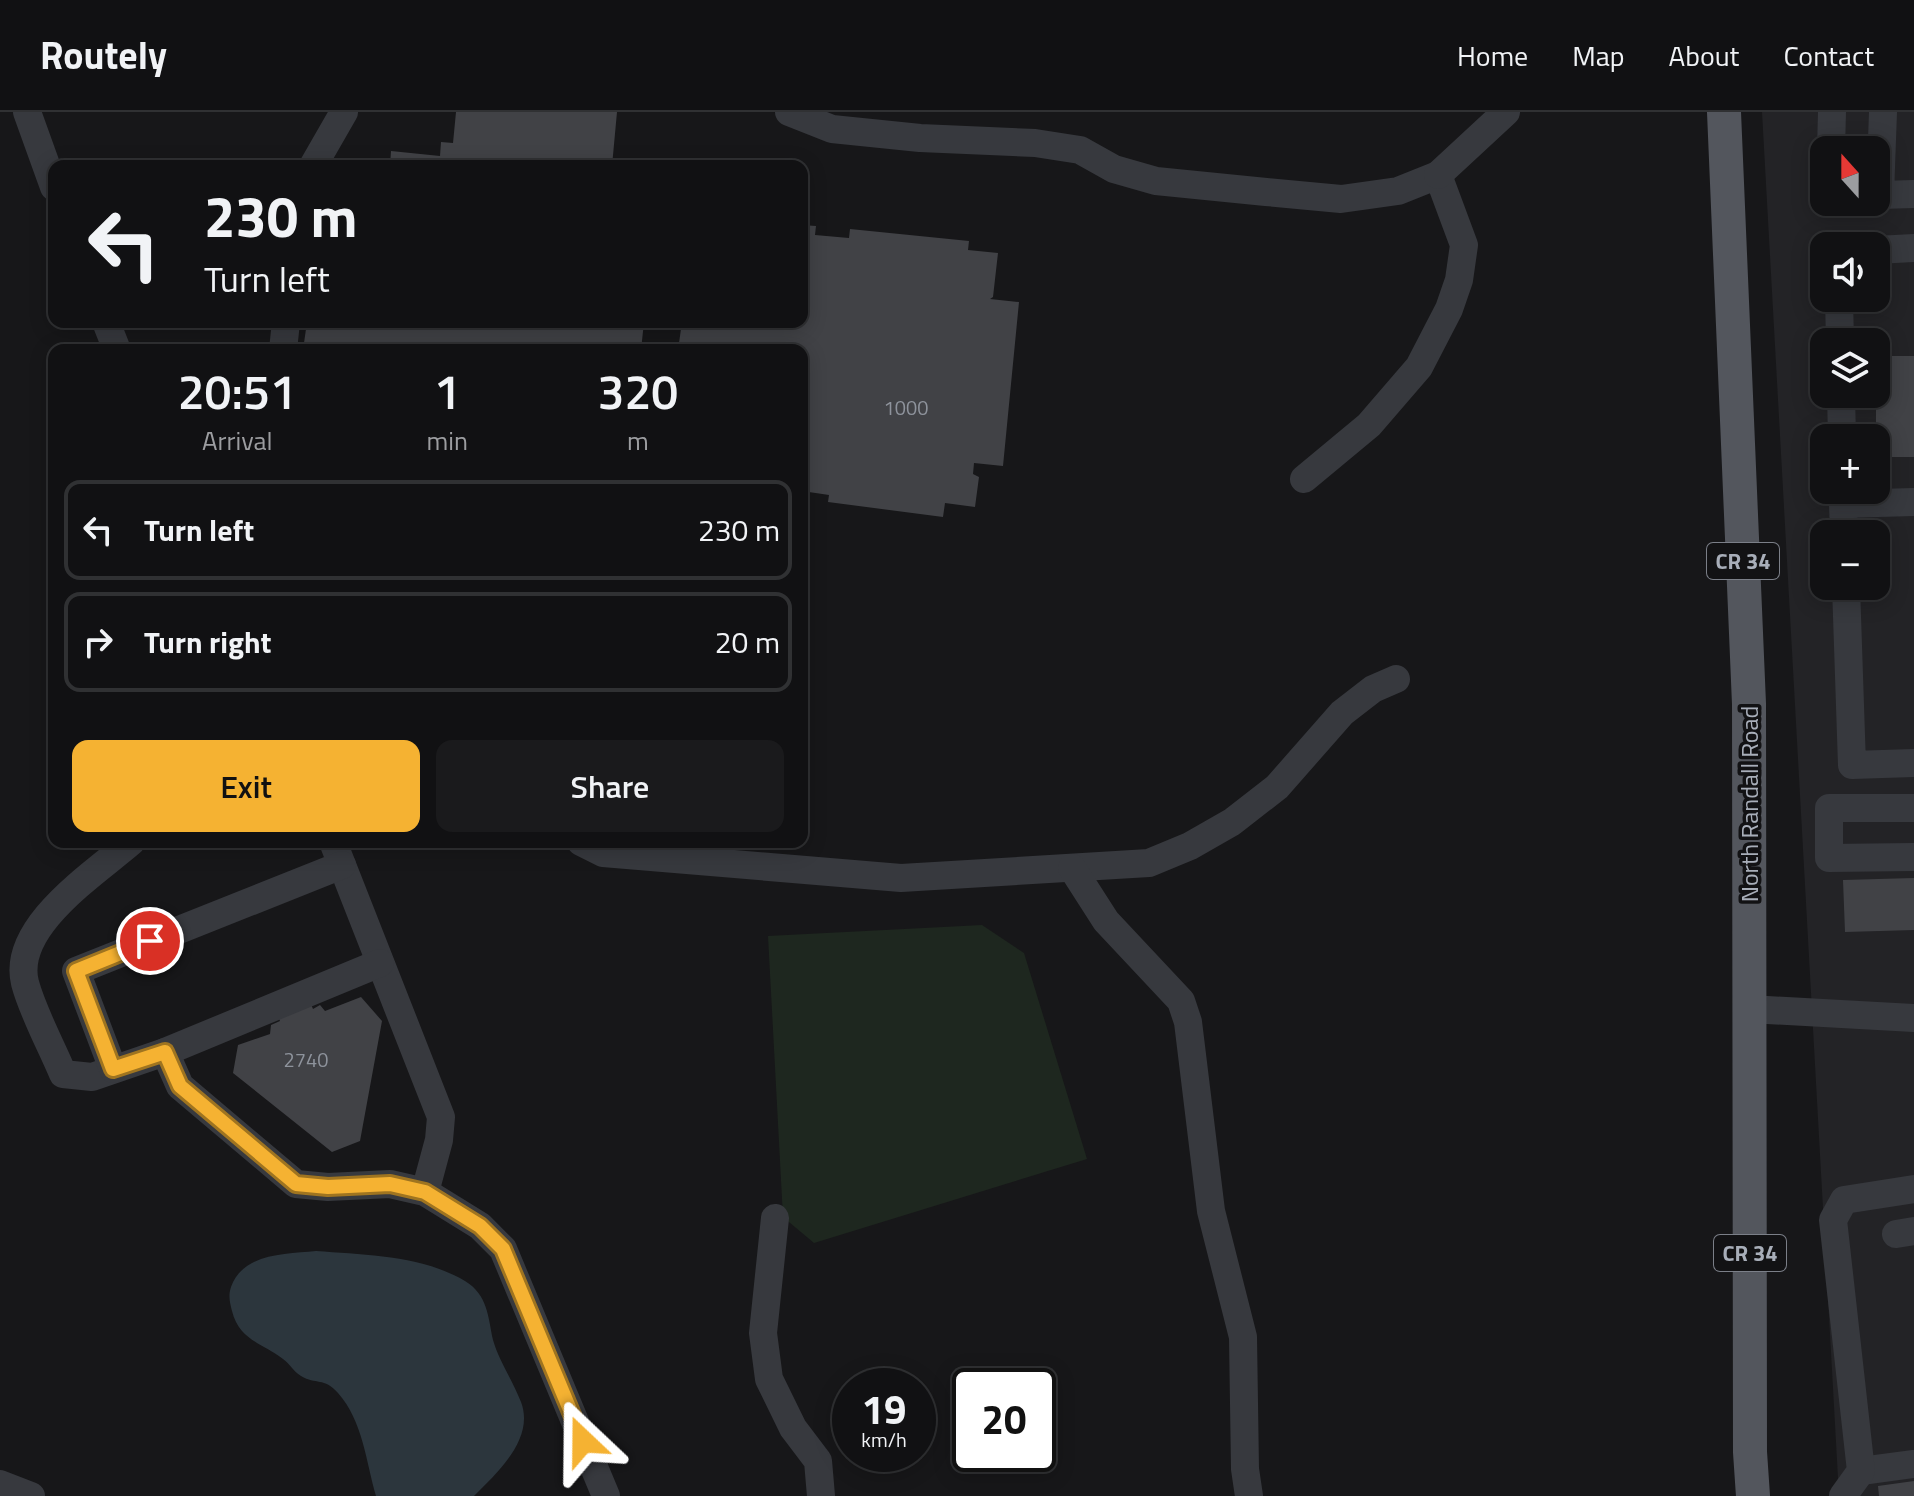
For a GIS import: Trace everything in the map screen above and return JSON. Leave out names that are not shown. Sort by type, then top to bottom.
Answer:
[{"type":"main road","name":"North Randall Road","points":[[1724,112],[1749,704],[1750,1452],[1753,1496]]},
{"type":"street","points":[[27,112],[48,170]]},
{"type":"street","points":[[316,160],[344,112]]},
{"type":"street","points":[[789,112],[832,129],[920,138],[1035,143],[1080,150],[1114,169],[1156,181],[1341,199],[1398,191],[1438,175],[1506,112]]},
{"type":"street","points":[[1831,136],[1832,112]]},
{"type":"street","points":[[1882,136],[1883,112]]},
{"type":"street","points":[[1304,479],[1369,425],[1419,367],[1449,309],[1459,280],[1464,245],[1438,175]]},
{"type":"street","points":[[1890,195],[1914,194]]},
{"type":"street","points":[[1890,249],[1914,248]]},
{"type":"street","points":[[1890,500],[1914,502]]},
{"type":"street","points":[[1846,600],[1852,765],[1914,763]]},
{"type":"street","points":[[593,848],[603,853],[901,878],[1149,863],[1190,846],[1232,822],[1277,787],[1342,713],[1373,689],[1396,679]]},
{"type":"street","points":[[1914,808],[1829,808],[1829,858],[1914,857]]},
{"type":"street","points":[[124,848],[40,921],[25,954],[25,981],[63,1074],[92,1077],[165,1052],[380,963]]},
{"type":"street","points":[[113,1069],[76,971],[337,853],[441,1117],[439,1140],[425,1192]]},
{"type":"street","points":[[1072,868],[1106,921],[1181,1001],[1188,1022],[1211,1211],[1243,1337],[1245,1469],[1249,1496]]},
{"type":"street","points":[[1750,1009],[1914,1018]]},
{"type":"street","points":[[165,1052],[180,1086],[296,1184],[328,1187],[390,1184],[425,1192],[471,1220],[503,1249],[606,1496]]},
{"type":"street","points":[[1843,1496],[1861,1471],[1833,1220],[1844,1200],[1914,1189]]},
{"type":"street","points":[[775,1218],[763,1333],[769,1379],[793,1428],[818,1461],[821,1496]]},
{"type":"street","points":[[1861,1471],[1914,1464]]},
{"type":"street","points":[[0,1484],[31,1496]]},
{"type":"shaded area","points":[[1762,112],[1914,112],[1914,1496],[1839,1496]]},
{"type":"shaded area","points":[[982,925],[1024,953],[1087,1159],[814,1243],[783,1217],[768,936]]},
{"type":"shaded area","points":[[316,1251],[374,1255],[430,1266],[465,1281],[483,1300],[493,1340],[518,1394],[524,1416],[523,1429],[511,1454],[474,1496],[376,1496],[363,1442],[353,1416],[338,1393],[324,1383],[301,1376],[283,1359],[246,1335],[235,1321],[230,1302],[231,1287],[245,1267],[266,1257]]},
{"type":"building","points":[[456,112],[617,112],[613,160],[390,160],[391,151],[440,156],[441,142],[453,143]]},
{"type":"building","points":[[808,225],[816,226],[815,235],[849,238],[850,229],[969,241],[968,250],[998,253],[993,297],[990,299],[1019,302],[1003,466],[974,463],[973,474],[979,477],[975,507],[945,503],[943,517],[828,502],[829,495],[808,492],[808,344],[679,344],[681,328],[808,328]]},
{"type":"building","points":[[306,328],[643,328],[642,344],[304,344]]},
{"type":"building","points":[[1890,356],[1914,356],[1914,457],[1890,457],[1890,424],[1876,424],[1876,408],[1890,408]]},
{"type":"building","points":[[1914,878],[1914,930],[1845,932],[1843,880]]},
{"type":"building","points":[[302,983],[313,1009],[320,1005],[325,1011],[361,997],[382,1021],[360,1141],[332,1152],[233,1073],[238,1045],[270,1034],[271,1025],[280,1021],[270,996]]},
{"type":"building","points":[[1914,1481],[1914,1496],[1879,1496],[1878,1486]]},
{"type":"route","points":[[150,941],[76,971],[113,1069],[165,1052],[180,1086],[296,1184],[328,1187],[390,1184],[425,1192],[480,1226],[503,1249],[583,1441]]}]
